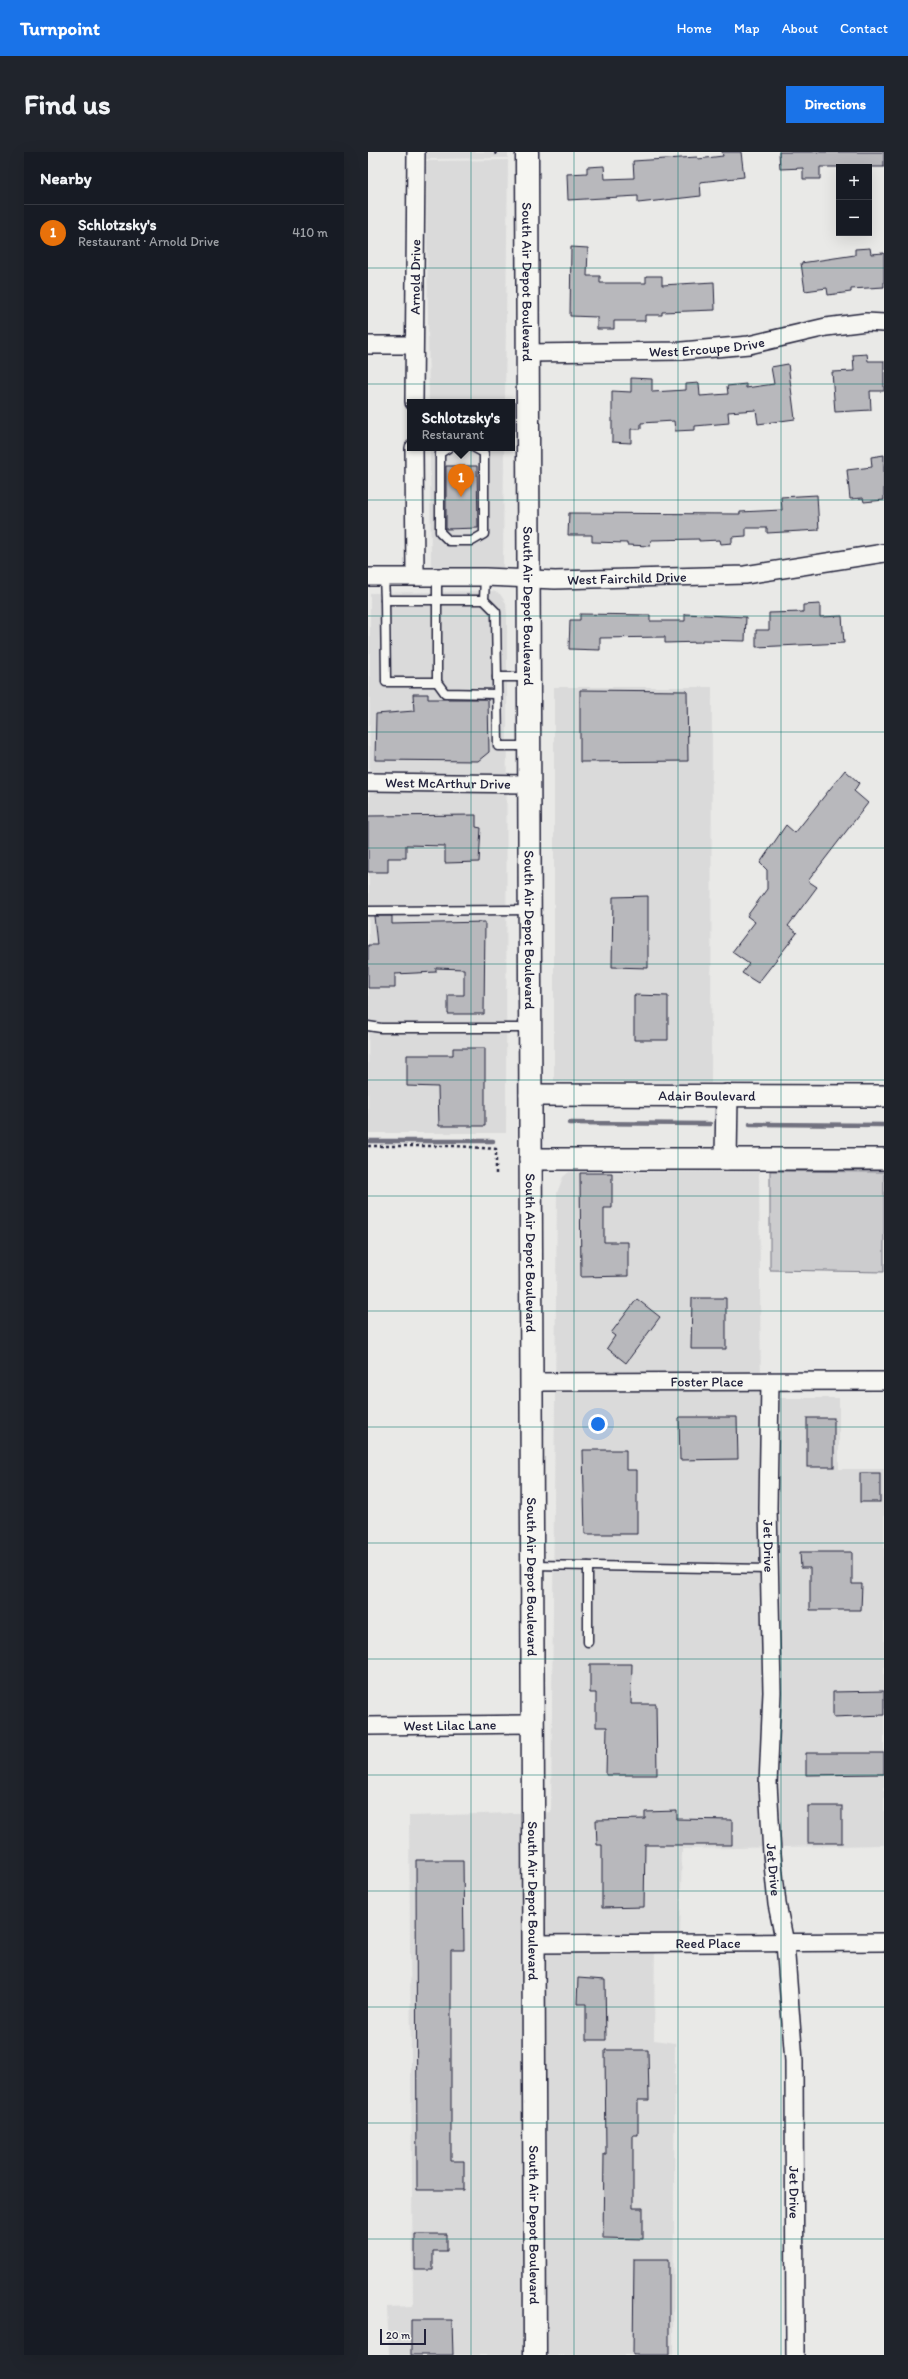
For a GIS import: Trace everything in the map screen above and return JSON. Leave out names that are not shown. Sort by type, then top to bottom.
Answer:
[{"type":"main road","name":"South Air Depot Boulevard","points":[[526,152],[529,578],[528,784],[530,1382],[535,2355]]},
{"type":"street","name":"Arnold Drive","points":[[414,399],[413,345],[416,152]]},
{"type":"street","name":"West Ercoupe Drive","points":[[528,353],[682,351],[749,345],[826,327],[866,322],[884,323]]},
{"type":"street","points":[[368,345],[413,345]]},
{"type":"street","points":[[414,451],[415,576]]},
{"type":"street","name":"West Fairchild Drive","points":[[376,577],[437,576],[555,580],[745,575],[884,552]]},
{"type":"street","name":"West McArthur Drive","points":[[368,782],[528,784]]},
{"type":"street","name":"Adair Boulevard","points":[[530,1095],[884,1096]]},
{"type":"street","points":[[726,1095],[726,1159]]},
{"type":"street","points":[[530,1159],[884,1159]]},
{"type":"street","name":"Foster Place","points":[[530,1382],[884,1381]]},
{"type":"street","name":"Jet Drive","points":[[770,1382],[770,1569],[772,1692],[768,1784],[772,1854],[778,1904],[785,1943],[794,2061],[796,2355]]},
{"type":"street","name":"West Lilac Lane","points":[[368,1726],[532,1724]]},
{"type":"street","name":"Reed Place","points":[[533,1944],[884,1942]]},
{"type":"lane","points":[[443,451],[440,453],[440,532],[449,541],[472,541],[484,534],[484,453],[480,451]]},
{"type":"lane","points":[[437,576],[437,682],[445,693],[497,694]]},
{"type":"lane","points":[[376,577],[385,600],[386,682],[437,682]]},
{"type":"lane","points":[[484,600],[485,577]]},
{"type":"lane","points":[[385,600],[484,600],[496,612],[498,746],[528,746]]},
{"type":"lane","points":[[497,677],[528,677]]},
{"type":"lane","points":[[368,911],[529,910]]},
{"type":"lane","points":[[368,1026],[382,1028],[530,1028]]},
{"type":"lane","points":[[531,1565],[770,1569]]},
{"type":"lane","points":[[588,1566],[588,1642]]},
{"type":"path","points":[[368,1146],[456,1146],[496,1149],[496,1176]]},
{"type":"shaded area","points":[[426,152],[508,152],[508,158],[426,159]]},
{"type":"shaded area","points":[[508,160],[505,399],[429,399],[426,161]]},
{"type":"shaded area","points":[[430,451],[504,451],[503,569],[431,569]]},
{"type":"shaded area","points":[[493,591],[500,594],[506,603],[507,616],[506,1133],[368,1133],[370,593]]},
{"type":"shaded area","points":[[554,687],[712,687],[711,1083],[554,1081]]},
{"type":"shaded area","points":[[759,1171],[761,1398],[839,1398],[839,1469],[884,1469],[884,1845],[682,1849],[680,1936],[655,1936],[654,2040],[675,2043],[673,2355],[389,2355],[387,2307],[413,2306],[409,1816],[551,1812],[557,1193],[563,1177],[569,1172]]},
{"type":"shaded area","points":[[770,1171],[884,1172],[884,1272],[770,1270]]},
{"type":"building","points":[[722,152],[741,152],[744,177],[700,182],[701,196],[638,203],[638,196],[568,200],[567,174],[587,173],[587,167],[604,166],[605,179],[634,178],[633,161],[697,157],[698,159],[723,156]]},
{"type":"building","points":[[779,152],[884,152],[884,167],[872,167],[872,164],[836,164],[836,167],[820,167],[820,179],[803,179],[803,168],[780,169]]},
{"type":"building","points":[[571,247],[588,248],[587,276],[600,276],[600,283],[646,283],[646,276],[662,276],[662,285],[714,282],[715,310],[662,312],[662,315],[645,315],[645,321],[614,321],[614,329],[597,329],[597,317],[570,316]]},
{"type":"building","points":[[870,248],[871,254],[884,253],[884,287],[851,289],[851,292],[828,295],[827,288],[805,291],[801,263],[855,255],[855,249]]},
{"type":"building","points":[[867,354],[868,361],[884,361],[884,391],[870,391],[871,410],[835,412],[832,372],[854,371],[853,355]]},
{"type":"building","points":[[788,364],[795,419],[758,424],[756,410],[728,412],[729,423],[695,426],[695,430],[675,431],[674,421],[641,423],[641,429],[631,429],[631,443],[612,442],[612,391],[631,392],[631,378],[652,379],[652,392],[686,390],[686,384],[699,383],[700,396],[728,394],[727,386],[746,384],[746,388],[774,384],[771,367]]},
{"type":"building","points":[[884,455],[884,500],[864,502],[863,498],[850,499],[847,470],[872,467],[871,457]]},
{"type":"building","points":[[446,466],[477,466],[478,528],[446,529]]},
{"type":"building","points":[[817,495],[819,530],[767,533],[767,528],[746,528],[746,536],[732,537],[732,543],[721,544],[720,540],[699,541],[699,539],[651,540],[650,546],[627,545],[627,543],[592,542],[592,535],[568,535],[569,513],[740,514],[740,512],[782,510],[781,497]]},
{"type":"building","points":[[820,604],[820,617],[842,616],[844,643],[756,647],[756,630],[769,630],[769,613],[803,612],[803,605]]},
{"type":"building","points":[[580,614],[650,615],[650,621],[685,621],[685,614],[746,617],[745,641],[702,640],[702,642],[665,643],[665,637],[600,638],[600,650],[569,649],[570,620],[580,620]]},
{"type":"building","points":[[580,690],[687,691],[688,761],[580,762]]},
{"type":"building","points":[[413,694],[428,694],[428,699],[488,699],[489,752],[478,761],[375,760],[376,714],[414,711]]},
{"type":"building","points":[[845,770],[859,783],[854,791],[868,803],[808,881],[817,887],[788,926],[797,933],[758,983],[742,973],[749,964],[732,952],[755,922],[747,916],[767,889],[767,870],[760,863],[786,825],[795,833]]},
{"type":"building","points":[[476,815],[476,827],[481,828],[479,862],[445,863],[445,846],[406,845],[406,858],[388,858],[388,872],[368,872],[368,816]]},
{"type":"building","points":[[648,896],[648,968],[612,967],[613,897]]},
{"type":"building","points":[[374,916],[392,916],[392,924],[485,922],[484,1014],[448,1014],[448,995],[464,995],[464,969],[436,968],[436,972],[395,974],[395,988],[368,988],[368,945],[377,945]]},
{"type":"building","points":[[634,995],[668,996],[668,1040],[634,1040]]},
{"type":"building","points":[[453,1048],[485,1048],[485,1126],[439,1126],[438,1087],[407,1086],[407,1055],[453,1055]]},
{"type":"building","points":[[580,1173],[612,1173],[612,1208],[604,1208],[604,1242],[628,1242],[628,1276],[581,1277]]},
{"type":"building","points":[[692,1298],[726,1298],[726,1349],[691,1349]]},
{"type":"building","points":[[637,1299],[660,1317],[626,1363],[607,1348],[615,1336],[611,1333]]},
{"type":"building","points":[[679,1417],[737,1417],[738,1459],[680,1460]]},
{"type":"building","points":[[807,1418],[834,1418],[834,1467],[807,1467]]},
{"type":"building","points":[[583,1450],[626,1450],[626,1470],[637,1470],[637,1534],[585,1534]]},
{"type":"building","points":[[860,1473],[880,1473],[880,1502],[860,1502]]},
{"type":"building","points":[[800,1552],[852,1552],[852,1584],[862,1584],[861,1610],[810,1610],[810,1568],[801,1568]]},
{"type":"building","points":[[590,1664],[632,1664],[631,1704],[656,1704],[657,1775],[606,1775],[607,1727],[596,1727],[596,1693],[590,1693]]},
{"type":"building","points":[[884,1691],[884,1715],[833,1717],[833,1692]]},
{"type":"building","points":[[806,1753],[884,1753],[884,1774],[806,1775]]},
{"type":"building","points":[[808,1806],[842,1806],[842,1843],[808,1843]]},
{"type":"building","points":[[677,1811],[677,1819],[732,1820],[732,1845],[645,1845],[644,1907],[602,1908],[602,1845],[597,1845],[596,1820],[645,1819],[645,1812]]},
{"type":"building","points":[[416,1860],[463,1860],[464,1950],[451,1950],[451,2161],[464,2161],[464,2190],[417,2190]]},
{"type":"building","points":[[578,1978],[605,1980],[606,2040],[586,2040],[586,2004],[577,2004]]},
{"type":"building","points":[[605,2050],[648,2050],[649,2100],[638,2100],[638,2135],[633,2135],[633,2208],[643,2208],[643,2239],[603,2238],[604,2154],[606,2154]]},
{"type":"building","points":[[415,2234],[447,2234],[447,2251],[433,2251],[433,2270],[415,2270]]},
{"type":"building","points":[[634,2259],[669,2259],[669,2355],[633,2355]]},
{"type":"building","points":[[411,2320],[452,2320],[453,2355],[411,2355]]},
{"type":"waterway","points":[[569,1123],[710,1124]]},
{"type":"waterway","points":[[750,1124],[884,1125]]},
{"type":"waterway","points":[[368,1141],[493,1141]]},
{"type":"place","name":"Schlotzsky's","points":[[461,497]]}]
